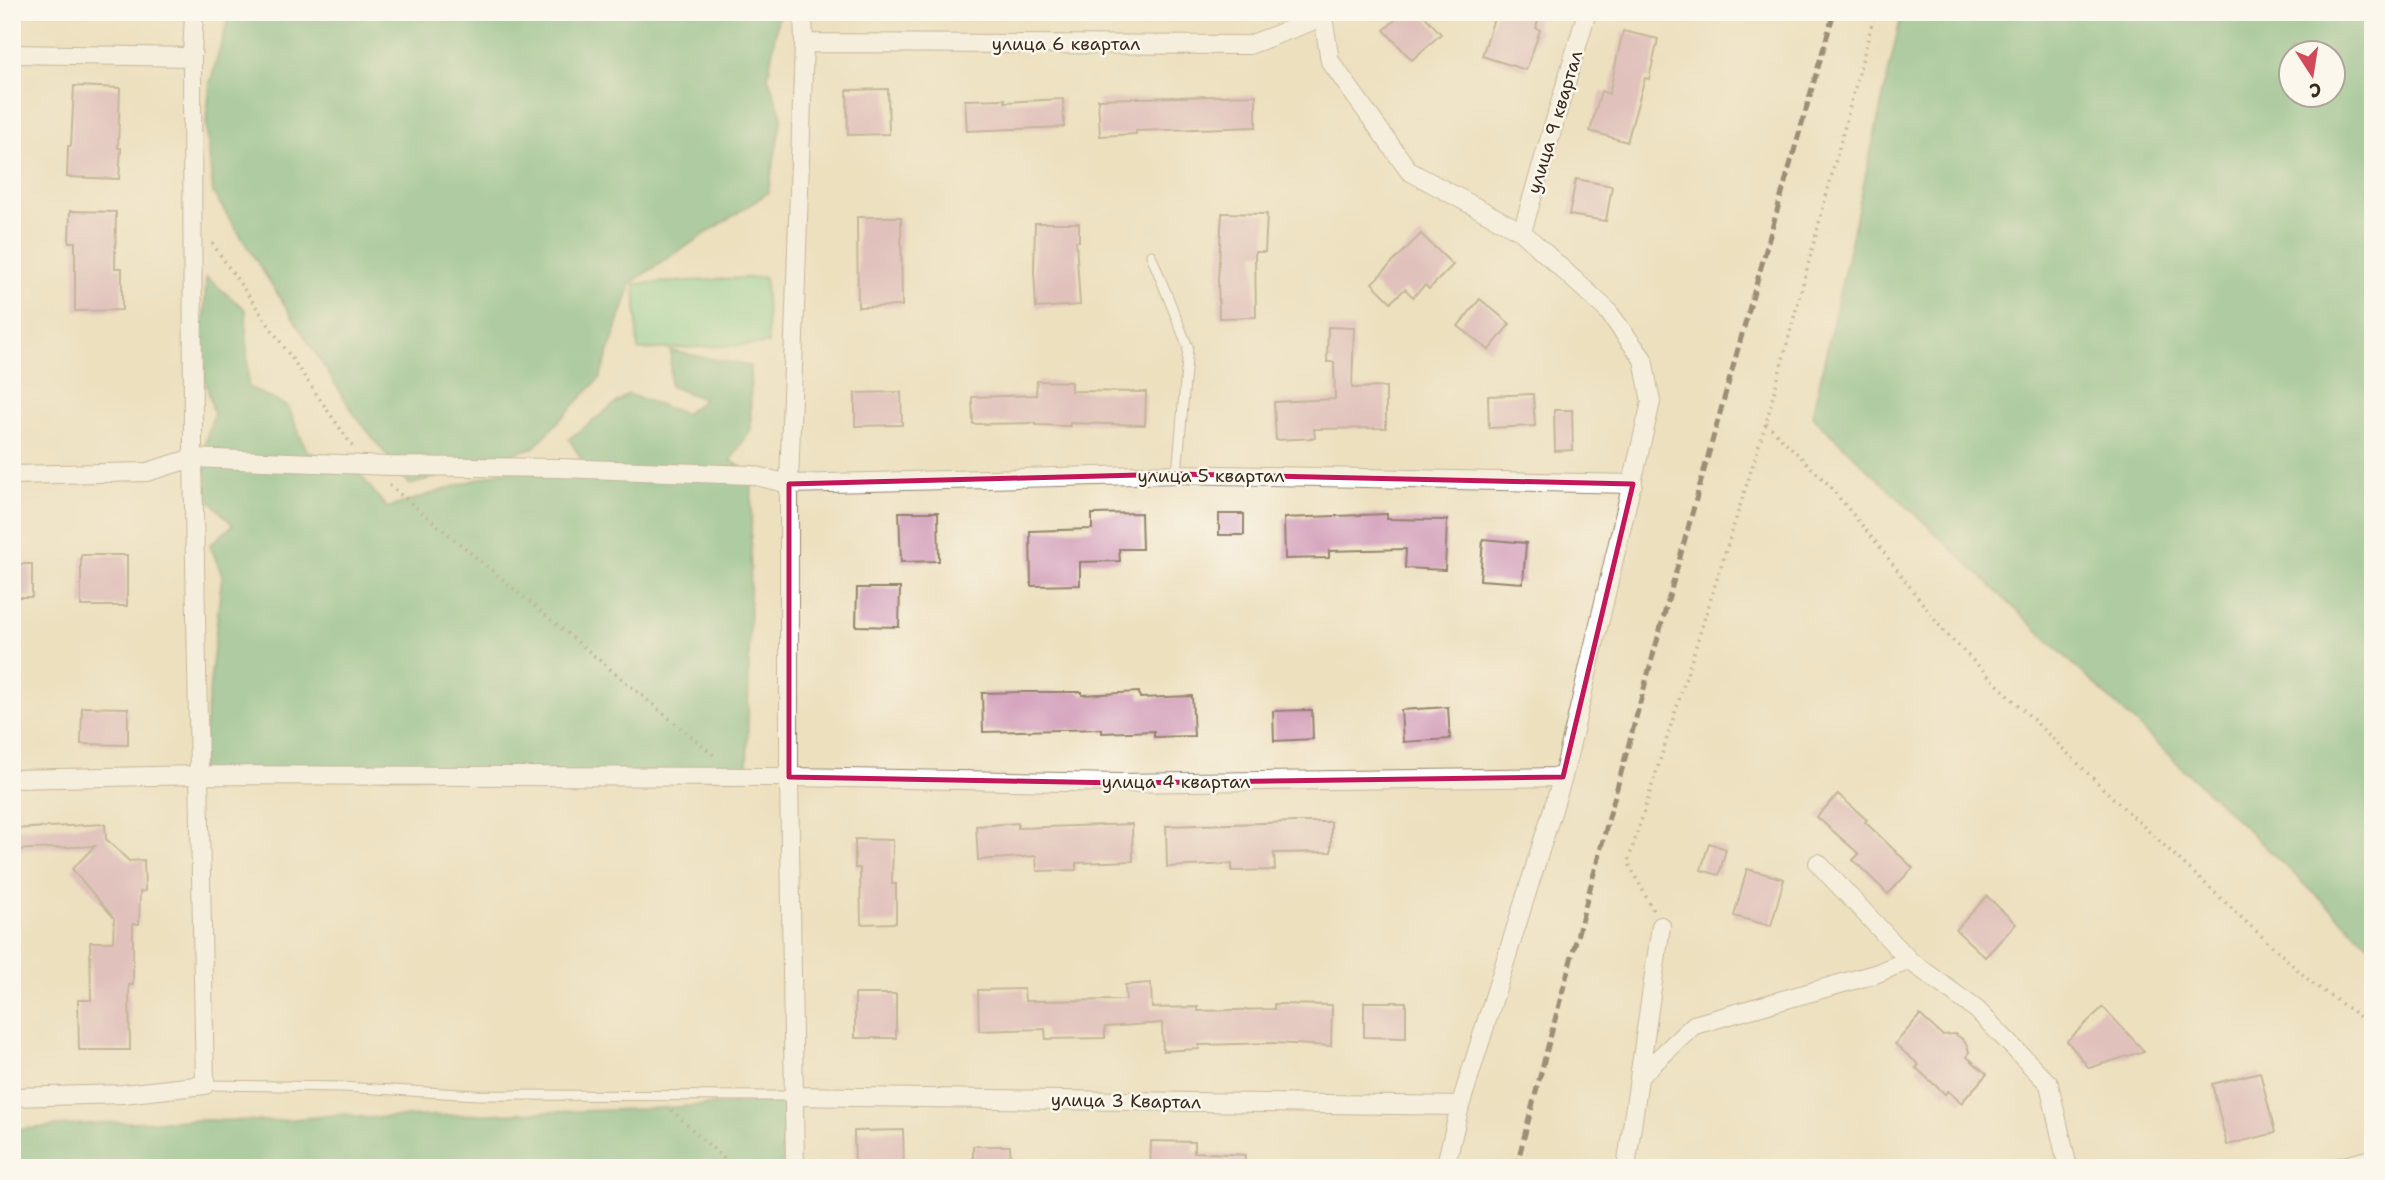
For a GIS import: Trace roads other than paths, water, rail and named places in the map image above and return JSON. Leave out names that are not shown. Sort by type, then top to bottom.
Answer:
[{"type":"street","points":[[12,1097],[123,1094],[205,1086],[193,458],[194,12]]},
{"type":"street","points":[[795,1168],[789,777],[789,484],[803,12]]},
{"type":"street","name":"улица 9 квартал","points":[[1522,232],[1587,12]]},
{"type":"street","points":[[1324,15],[1330,61],[1409,171],[1522,232],[1607,310],[1643,359],[1651,402],[1563,777],[1444,1168]]},
{"type":"street","name":"улица 6 квартал","points":[[804,43],[1249,45],[1324,15]]},
{"type":"street","points":[[12,54],[192,57]]},
{"type":"street","name":"улица 5 квартал","points":[[12,475],[147,472],[193,458],[366,466],[559,468],[752,475],[789,484],[1177,474],[1633,484]]},
{"type":"street","name":"улица 4 квартал","points":[[12,779],[200,775],[789,777],[1120,783],[1563,777]]},
{"type":"street","points":[[1818,863],[1909,960],[1977,1010],[2049,1084],[2068,1168]]},
{"type":"street","points":[[1626,1168],[1661,926]]},
{"type":"street","points":[[1641,1075],[1695,1025],[1875,974],[1909,960]]},
{"type":"street","name":"улица 3 Квартал","points":[[792,1096],[1461,1106]]},
{"type":"street","points":[[2335,1168],[2373,1159]]},
{"type":"lane","points":[[1152,255],[1188,347],[1177,474]]},
{"type":"lane","points":[[205,1086],[342,1087],[477,1095],[792,1096]]},
{"type":"railway","points":[[1516,1168],[1671,589],[1834,12]]}]
